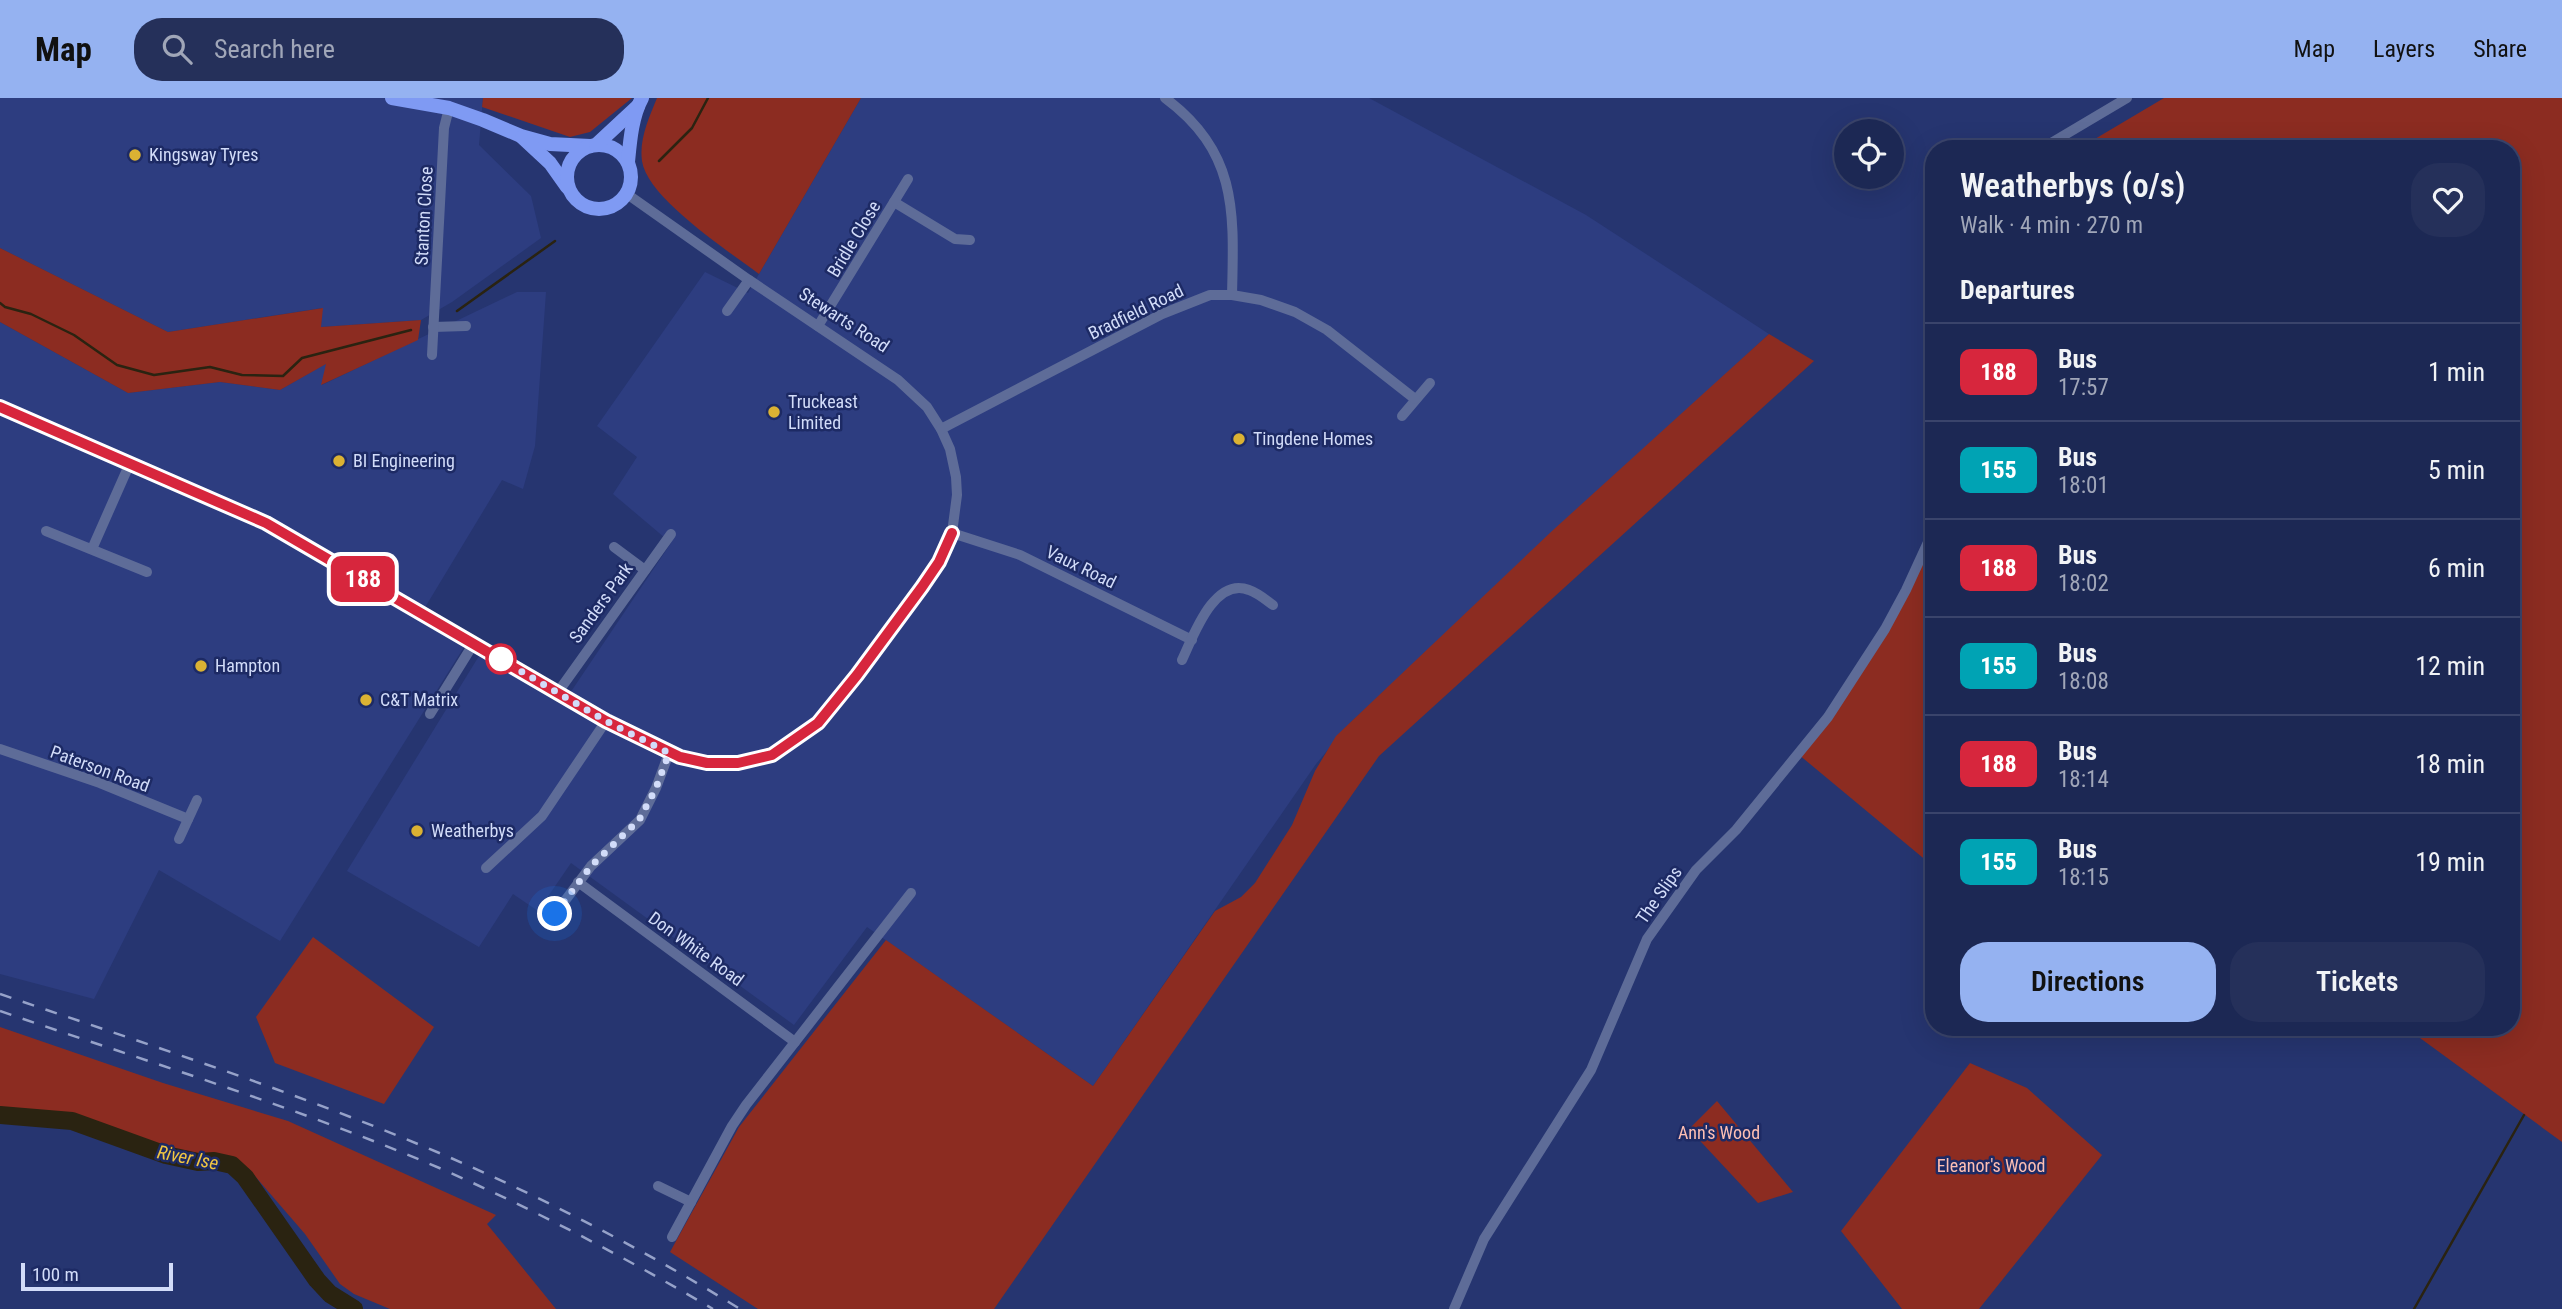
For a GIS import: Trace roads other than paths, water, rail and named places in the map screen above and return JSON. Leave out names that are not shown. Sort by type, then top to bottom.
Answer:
[{"type":"main road","points":[[392,98],[449,108],[521,136],[550,144],[615,148],[628,162]]},
{"type":"main road","points":[[521,136],[550,163],[574,198],[584,206],[596,210],[608,209],[619,203],[627,194],[632,178],[628,162],[640,102]]},
{"type":"main road","points":[[568,188],[566,175],[570,162],[578,152],[593,145],[640,102]]},
{"type":"street","points":[[1165,98],[1202,133],[1222,169],[1231,209],[1232,295]]},
{"type":"street","points":[[2056,140],[2127,98]]},
{"type":"street","name":"Stanton Close","points":[[432,355],[444,128],[449,108]]},
{"type":"street","name":"Bridle Close","points":[[818,326],[908,179]]},
{"type":"street","name":"Stewarts Road","points":[[0,407],[266,523],[606,721],[669,753],[707,763],[738,763],[772,755],[804,735],[831,709],[939,562],[952,533],[955,514],[956,477],[950,449],[941,429],[914,393],[898,380],[748,280],[627,194]]},
{"type":"street","name":"Bridle Close","points":[[894,202],[955,239],[970,240]]},
{"type":"street","points":[[727,311],[748,280]]},
{"type":"street","name":"Bradfield Road","points":[[941,429],[1162,314],[1210,295],[1232,295],[1288,308],[1327,330],[1415,399]]},
{"type":"street","points":[[433,327],[466,327]]},
{"type":"street","points":[[1402,416],[1430,383]]},
{"type":"street","points":[[92,549],[130,463]]},
{"type":"street","points":[[46,531],[147,572]]},
{"type":"street","name":"Vaux Road","points":[[952,533],[1020,555],[1192,640]]},
{"type":"street","name":"Sanders Park","points":[[558,692],[671,534]]},
{"type":"street","points":[[614,547],[645,570]]},
{"type":"street","name":"The Slips","points":[[1454,1309],[1484,1239],[1591,1070],[1647,939],[1696,870],[1736,830],[1828,717],[1885,629],[1925,549]]},
{"type":"street","points":[[1182,660],[1207,610],[1226,591],[1239,588],[1249,590],[1273,605]]},
{"type":"street","points":[[430,713],[474,643]]},
{"type":"street","points":[[486,868],[542,816],[606,721]]},
{"type":"street","name":"Paterson Road","points":[[0,750],[100,783],[188,819]]},
{"type":"street","points":[[555,914],[591,866],[639,820],[656,788],[669,753]]},
{"type":"street","points":[[179,839],[197,800]]},
{"type":"street","name":"Don White Road","points":[[578,881],[795,1042]]},
{"type":"street","points":[[672,1237],[732,1126],[911,893]]},
{"type":"street","points":[[658,1186],[691,1202]]},
{"type":"waterway","points":[[659,161],[692,128],[708,98]]},
{"type":"waterway","points":[[457,311],[555,241]]},
{"type":"waterway","points":[[0,303],[31,314],[74,335],[117,365],[154,375],[210,367],[242,375],[283,376],[302,358],[411,330]]},
{"type":"waterway","name":"River Ise","points":[[0,1115],[72,1121],[166,1155],[198,1162],[214,1161],[232,1165],[245,1177],[317,1280],[330,1294],[354,1309]]},
{"type":"waterway","points":[[2414,1309],[2524,1115]]},
{"type":"railway","points":[[0,994],[279,1090],[444,1155],[595,1227],[740,1309]]},
{"type":"railway","points":[[0,1011],[224,1086],[390,1147],[581,1236],[713,1309]]},
{"type":"place","name":"Kingsway Tyres","points":[[135,155]]},
{"type":"place","name":"Truckeast Limited","points":[[774,412]]},
{"type":"place","name":"Tingdene Homes","points":[[1239,439]]},
{"type":"place","name":"BI Engineering","points":[[339,461]]},
{"type":"place","name":"Hampton","points":[[201,666]]},
{"type":"place","name":"C&T Matrix","points":[[366,700]]},
{"type":"place","name":"Weatherbys","points":[[417,831]]},
{"type":"park label","name":"Ann's Wood","points":[[1719,1133]]},
{"type":"park label","name":"Eleanor's Wood","points":[[1991,1166]]}]
